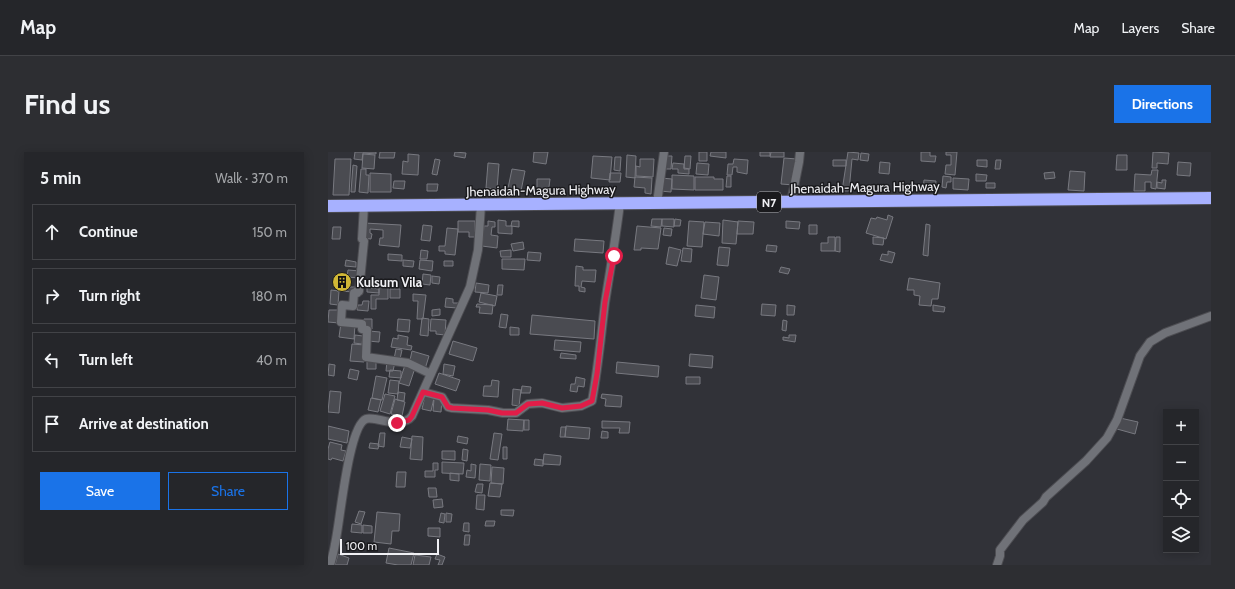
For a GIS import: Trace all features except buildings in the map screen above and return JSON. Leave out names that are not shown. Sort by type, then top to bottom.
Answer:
[{"type":"highway","name":"Jhenaidah-Magura Highway","points":[[328,206],[1210,200]]},
{"type":"street","points":[[656,203],[664,152]]},
{"type":"street","points":[[791,202],[800,152]]},
{"type":"street","points":[[423,392],[442,397],[448,407],[488,410],[502,413],[516,413],[528,404],[542,403],[562,408],[581,406],[592,401],[597,374],[605,302],[614,256],[620,203]]},
{"type":"street","points":[[330,565],[335,544],[349,459],[358,429],[366,419],[397,423],[409,420],[412,416],[470,287],[478,250],[481,204]]},
{"type":"street","points":[[364,206],[362,239],[364,241],[364,250],[359,291],[354,293],[353,306],[342,305],[340,322],[362,324],[362,329],[367,330],[366,357],[408,363],[431,374]]},
{"type":"street","points":[[997,565],[1000,550],[1023,520],[1043,502],[1051,492],[1086,461],[1107,438],[1117,420],[1140,356],[1150,342],[1165,333],[1211,316]]},
{"type":"place","name":"Kulsum Vila","points":[[342,282]]},
{"type":"route","points":[[397,423],[409,420],[423,392],[442,397],[448,407],[488,410],[502,413],[516,413],[528,404],[542,403],[562,408],[581,406],[592,401],[597,374],[605,302],[614,256]]}]
